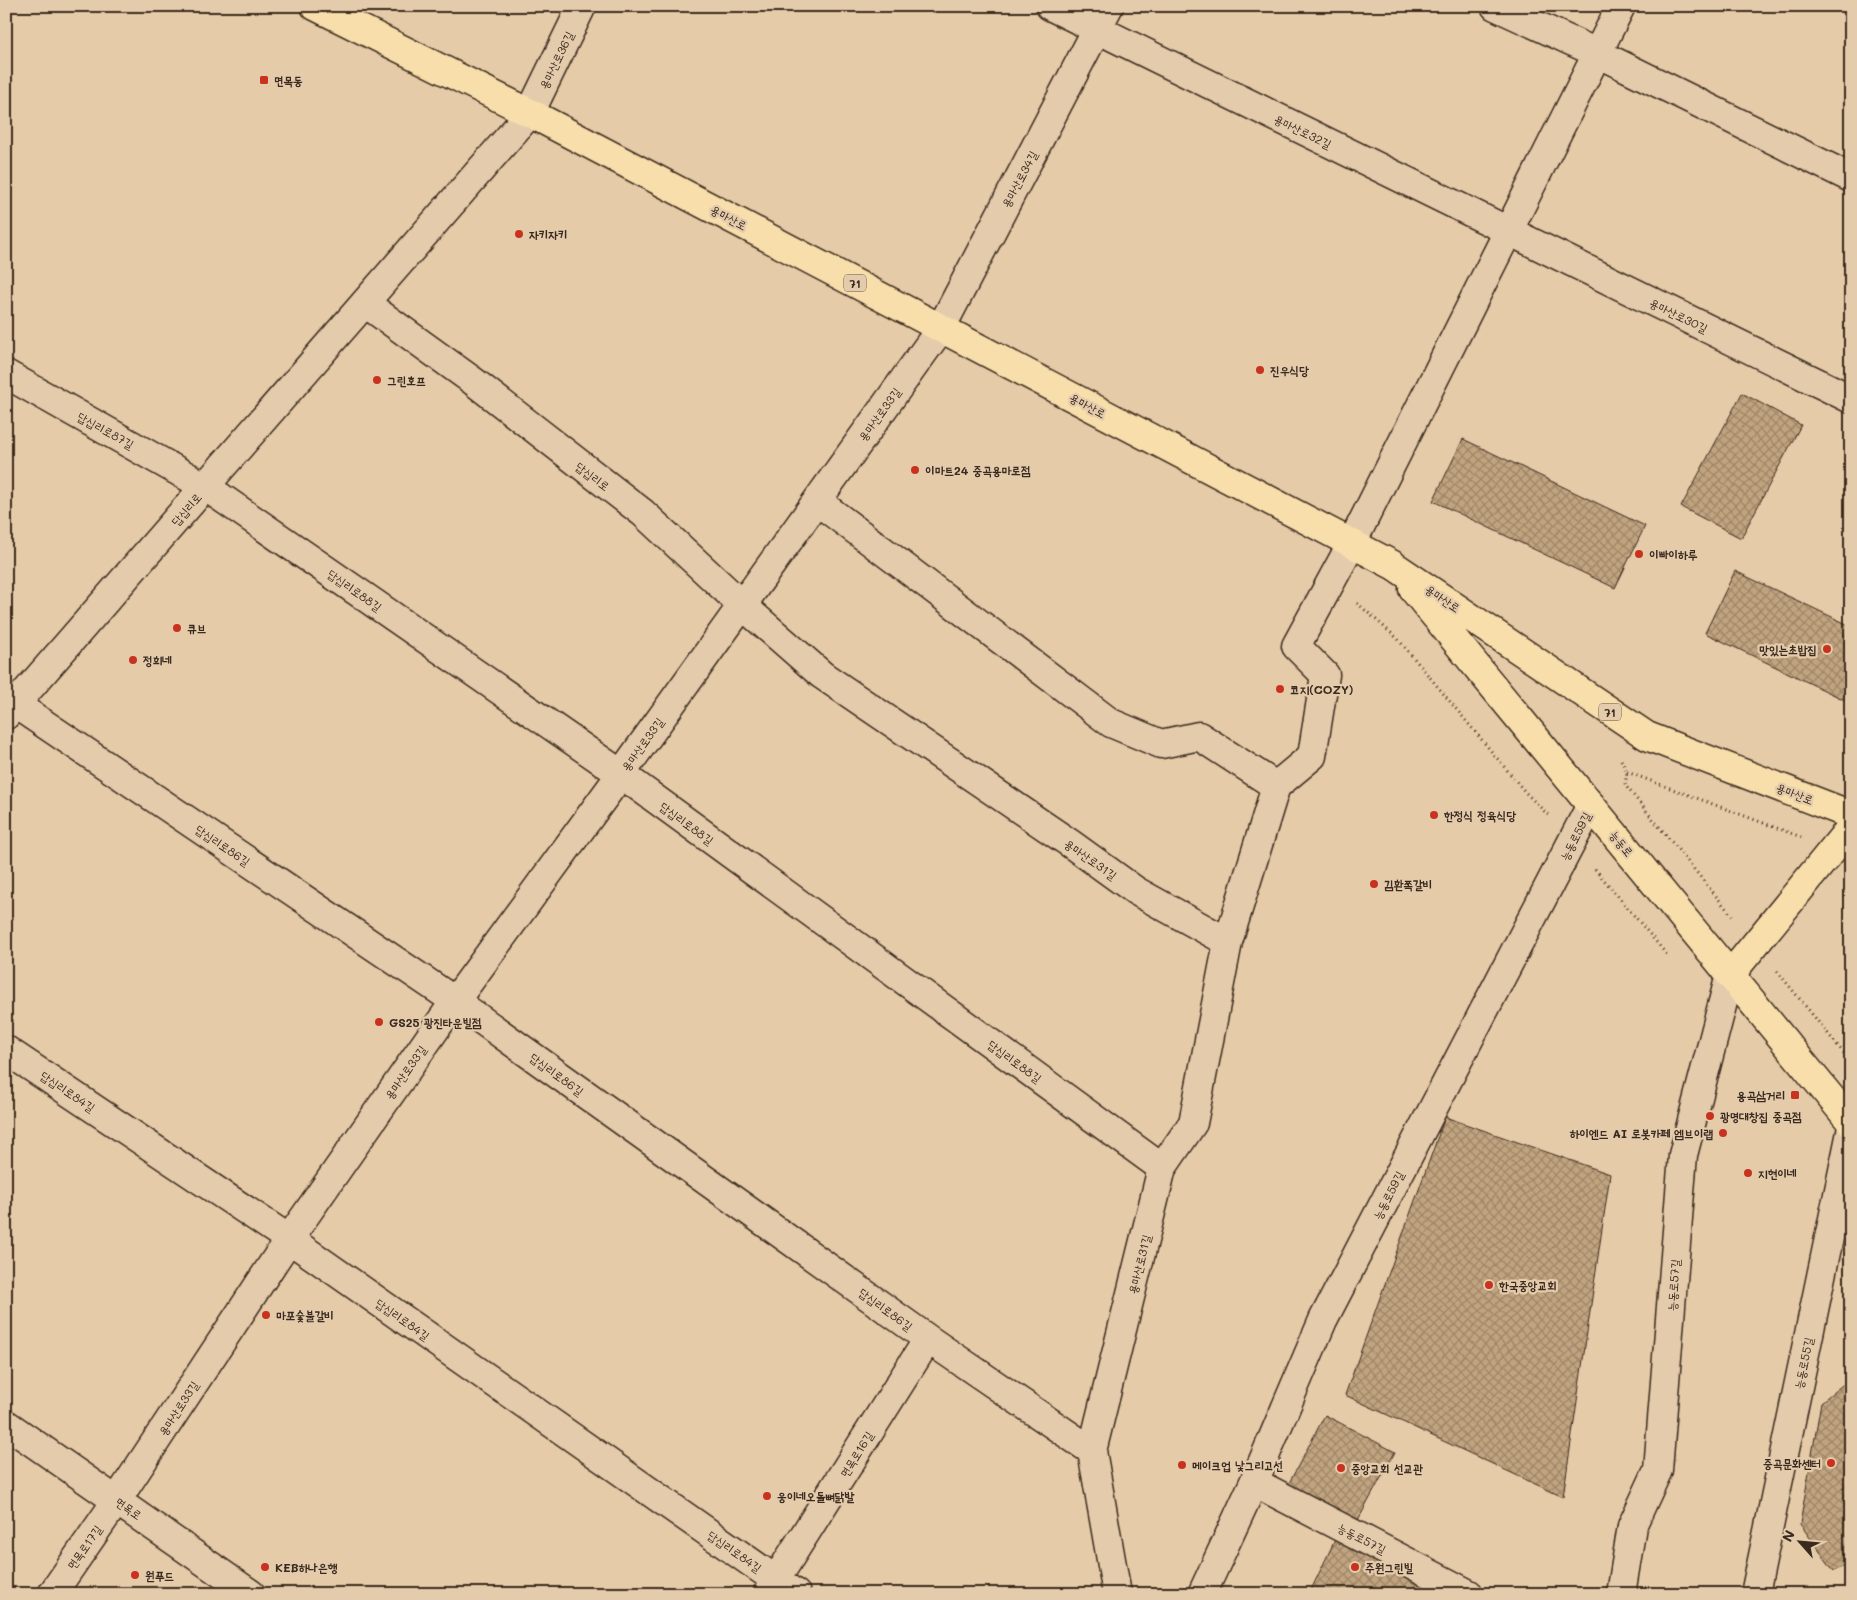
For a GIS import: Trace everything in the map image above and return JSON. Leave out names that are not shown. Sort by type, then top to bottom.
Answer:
[{"type":"main road","name":"용마산로","points":[[315,6],[530,113],[1393,565],[1647,736],[1851,815]]},
{"type":"main road","name":"능동로","points":[[1393,565],[1730,975],[1846,1107]]},
{"type":"main road","points":[[1730,975],[1851,827]]},
{"type":"street","name":"용마산로36길","points":[[530,113],[582,6]]},
{"type":"street","points":[[1050,6],[1098,31]]},
{"type":"street","name":"용마산로34길","points":[[941,328],[1098,31],[1109,6]]},
{"type":"street","points":[[1495,6],[1851,178]]},
{"type":"street","points":[[816,501],[1111,723],[1161,744],[1199,736],[1276,786],[1312,756],[1326,675],[1296,646],[1352,543],[1621,6]]},
{"type":"street","name":"용마산로32길","points":[[1098,31],[1508,231]]},
{"type":"street","name":"답십리로","points":[[9,706],[206,487],[530,113]]},
{"type":"street","name":"용마산로30길","points":[[1508,231],[1851,398]]},
{"type":"street","name":"답십리로","points":[[365,303],[473,381],[642,513],[742,605]]},
{"type":"street","name":"용마산로33길","points":[[117,1500],[290,1239],[455,1001],[941,328]]},
{"type":"street","name":"답십리로87길","points":[[6,374],[206,487]]},
{"type":"street","name":"답십리로88길","points":[[206,487],[620,774],[1162,1168]]},
{"type":"street","name":"용마산로31길","points":[[742,605],[822,675],[1136,891],[1228,942]]},
{"type":"street","name":"답십리로86길","points":[[9,706],[455,1001],[928,1339],[1092,1450]]},
{"type":"street","name":"용마산로31길","points":[[1117,1594],[1092,1450],[1162,1168],[1193,1123],[1228,942],[1276,786]]},
{"type":"street","name":"능동로59길","points":[[1202,1594],[1254,1482],[1323,1320],[1590,805]]},
{"type":"street","name":"능동로57길","points":[[1621,1594],[1632,1526],[1658,1470],[1683,1155],[1730,975]]},
{"type":"street","name":"답십리로84길","points":[[6,1050],[290,1239],[780,1589]]},
{"type":"street","name":"능동로55길","points":[[1754,1594],[1851,1132]]},
{"type":"street","name":"면목로16길","points":[[780,1589],[928,1339]]},
{"type":"street","name":"면목로","points":[[6,1424],[250,1594]]},
{"type":"street","name":"능동로57길","points":[[1254,1482],[1470,1594]]},
{"type":"street","name":"면목로17길","points":[[52,1594],[117,1500]]},
{"type":"path","points":[[1331,582],[1365,608],[1398,639],[1526,793],[1572,841],[1674,964]]},
{"type":"path","points":[[1627,772],[1833,849]]},
{"type":"building","points":[[1742,393],[1801,425],[1741,538],[1681,507]]},
{"type":"building","points":[[1463,439],[1645,526],[1615,588],[1433,501]]},
{"type":"building","points":[[1735,571],[1851,626],[1851,703],[1705,633]]},
{"type":"building","name":"한국중앙교회","points":[[1445,1117],[1610,1174],[1563,1497],[1345,1395]]},
{"type":"building","name":"중곡문화센터","points":[[1851,1378],[1851,1563],[1834,1571],[1800,1524],[1821,1402]]},
{"type":"building","name":"중앙교회 선교관","points":[[1325,1415],[1395,1452],[1358,1520],[1288,1485]]},
{"type":"building","name":"주원그린빌","points":[[1335,1540],[1441,1594],[1309,1594]]},
{"type":"place","name":"면목동","points":[[264,80]]},
{"type":"place","name":"자키자키","points":[[519,234]]},
{"type":"place","name":"진우식당","points":[[1260,370]]},
{"type":"place","name":"그린호프","points":[[377,380]]},
{"type":"place","name":"이마트24 중곡용마로점","points":[[915,470]]},
{"type":"place","name":"이빠이하루","points":[[1639,554]]},
{"type":"place","name":"큐브","points":[[177,628]]},
{"type":"place","name":"맛있는초밥집","points":[[1827,649]]},
{"type":"place","name":"정희네","points":[[133,660]]},
{"type":"place","name":"코지(COZY)","points":[[1280,689]]},
{"type":"place","name":"한정식 정육식당","points":[[1434,815]]},
{"type":"place","name":"김환쪽갈비","points":[[1374,884]]},
{"type":"place","name":"GS25 광진타운빌점","points":[[379,1022]]},
{"type":"place","name":"용곡삼거리","points":[[1795,1095]]},
{"type":"place","name":"광명대창집 중곡점","points":[[1710,1116]]},
{"type":"place","name":"하이엔드 AI 로봇카페 엠브이랩","points":[[1723,1133]]},
{"type":"place","name":"지현이네","points":[[1748,1173]]},
{"type":"place","name":"한국중앙교회","points":[[1489,1285]]},
{"type":"place","name":"마포숯불갈비","points":[[266,1315]]},
{"type":"place","name":"중곡문화센터","points":[[1831,1463]]},
{"type":"place","name":"메이크업 낯그리고선","points":[[1182,1465]]},
{"type":"place","name":"중앙교회 선교관","points":[[1341,1468]]},
{"type":"place","name":"웅이네오돌뼈닭발","points":[[767,1496]]},
{"type":"place","name":"KEB하나은행","points":[[265,1567]]},
{"type":"place","name":"주원그린빌","points":[[1355,1567]]},
{"type":"place","name":"원푸드","points":[[135,1575]]}]
